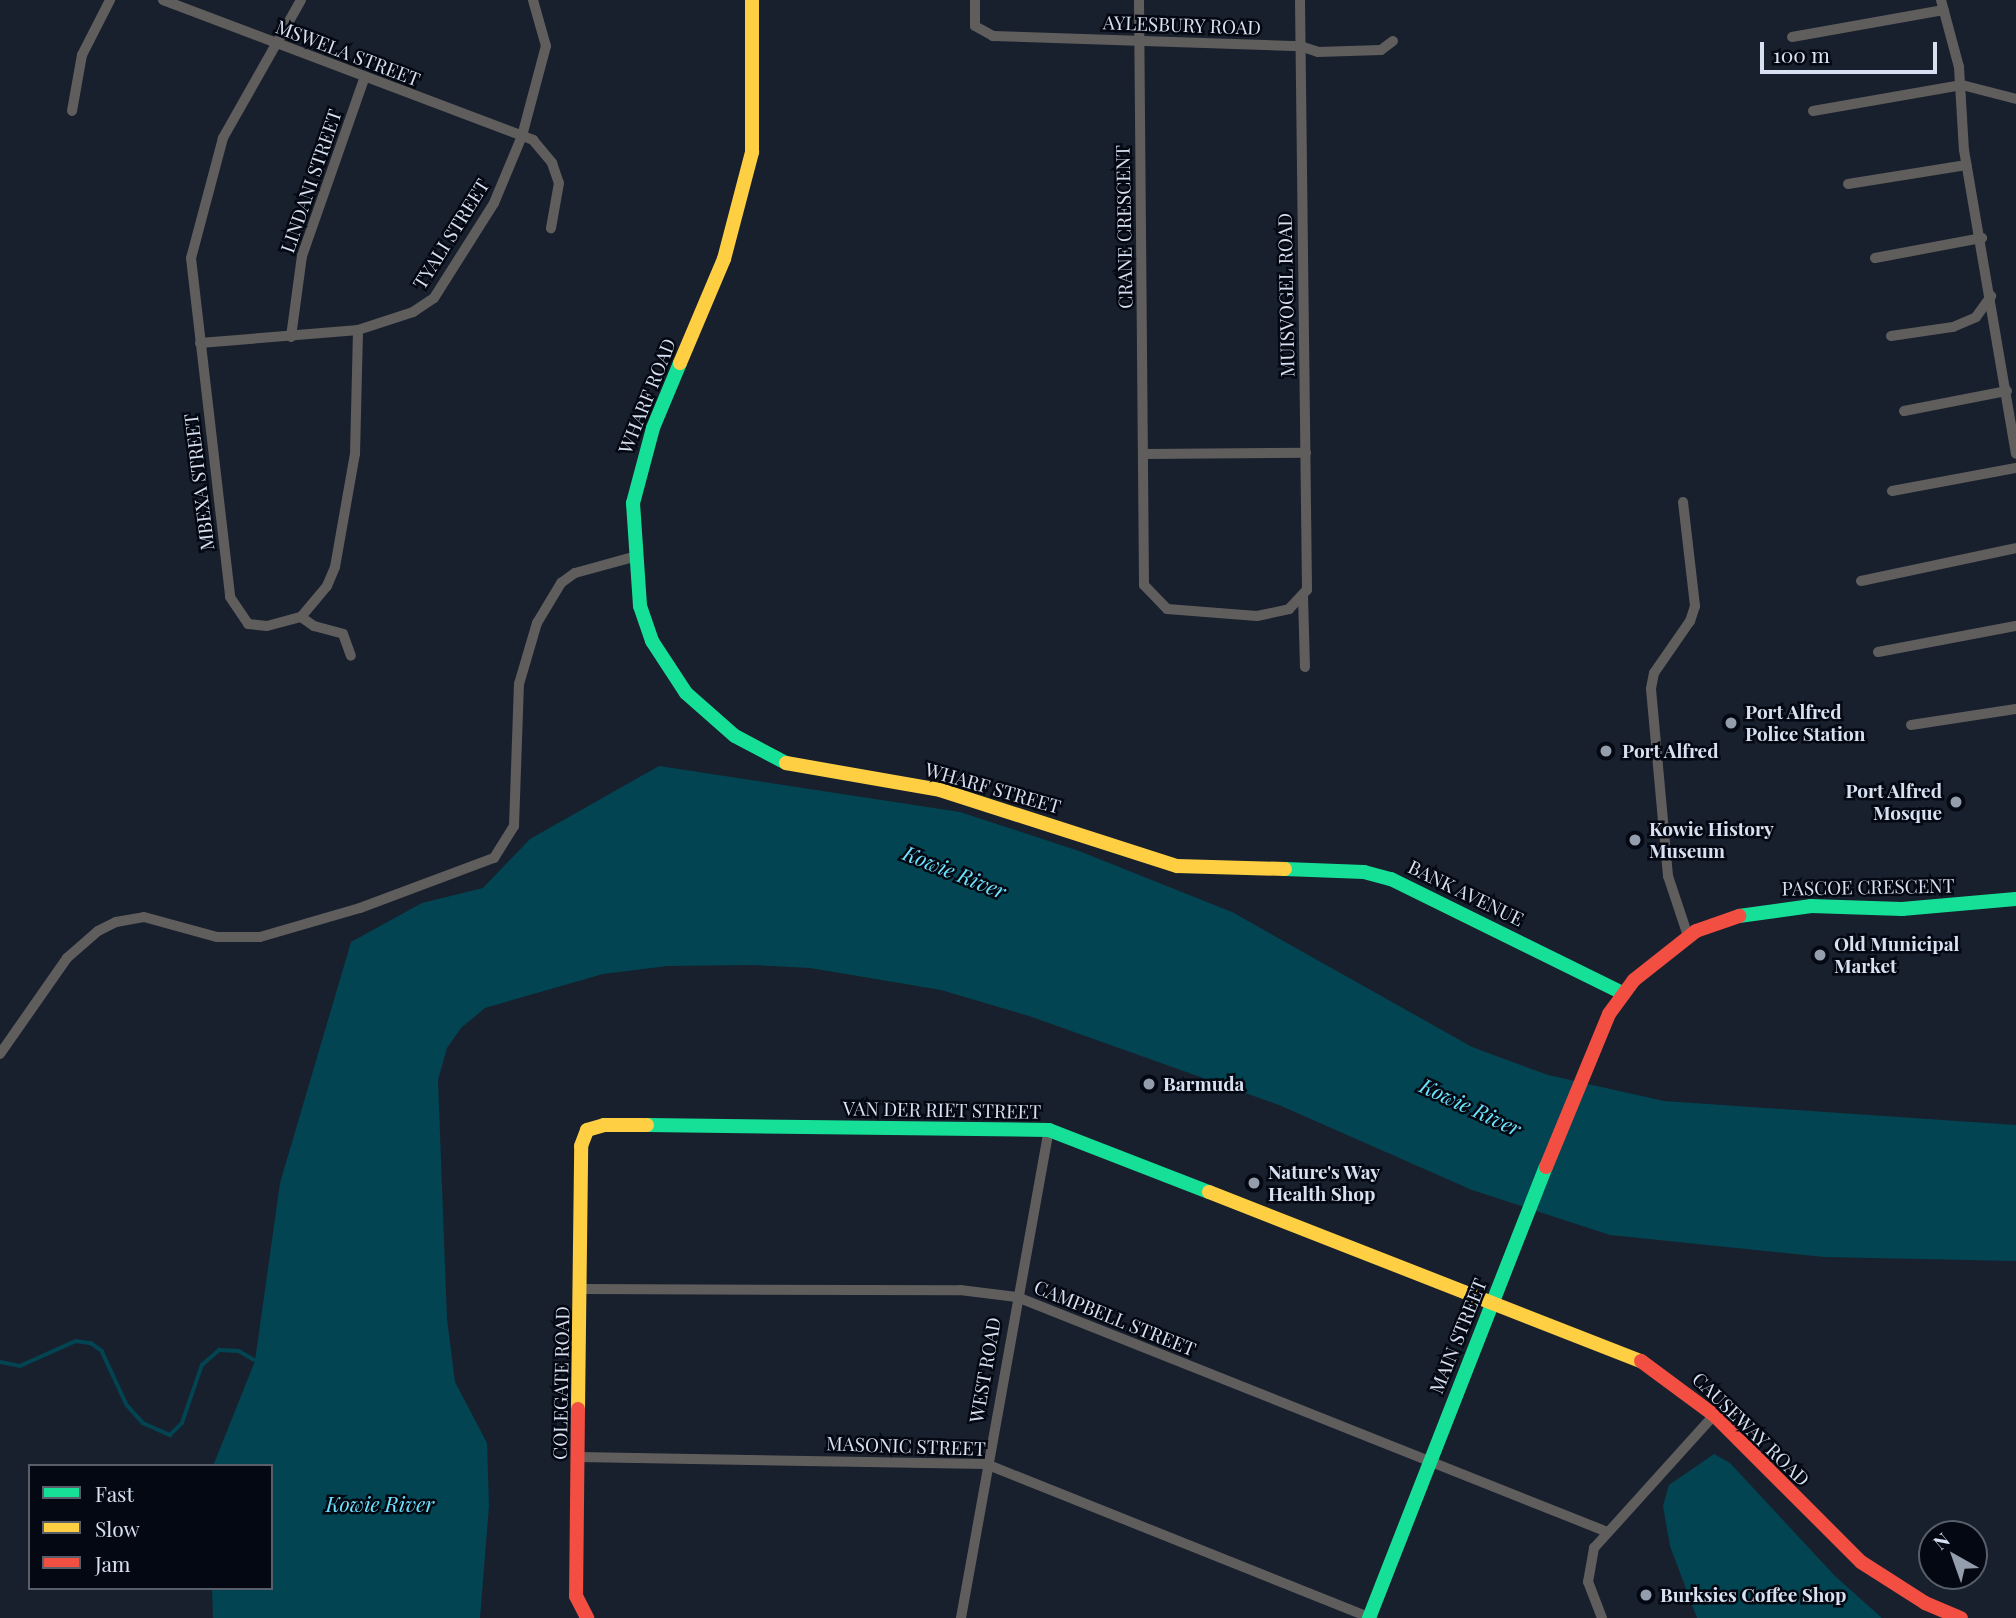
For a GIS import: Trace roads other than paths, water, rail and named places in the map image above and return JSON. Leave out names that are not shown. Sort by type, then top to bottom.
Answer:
[{"type":"street","points":[[72,111],[82,55],[110,0]]},
{"type":"street","name":"MSWELA STREET","points":[[163,0],[364,79],[522,136]]},
{"type":"street","name":"MBEXA STREET","points":[[301,0],[222,138],[196,232],[191,273],[230,597],[239,617],[256,626],[301,617]]},
{"type":"street","name":"TYALI STREET","points":[[200,343],[358,330],[413,312],[434,298],[494,203],[522,136],[546,46],[533,0]]},
{"type":"street","name":"WHARF ROAD","points":[[752,0],[755,86],[747,179],[731,240],[639,468],[633,503],[634,557],[640,606],[662,660],[710,717],[775,759]]},
{"type":"street","name":"AYLESBURY ROAD","points":[[975,0],[974,21],[978,30],[993,36],[1139,44],[1300,46],[1318,52],[1381,50],[1393,41]]},
{"type":"street","name":"CRANE CRESCENT","points":[[1139,0],[1144,585],[1159,603],[1180,612],[1257,616],[1280,613],[1305,593]]},
{"type":"street","name":"MUISVOGEL ROAD","points":[[1300,0],[1306,453],[1305,667]]},
{"type":"street","points":[[1791,37],[1943,5],[1962,85],[1966,165],[1982,239],[2016,454]]},
{"type":"street","name":"LINDANI STREET","points":[[290,337],[302,256],[364,79]]},
{"type":"street","points":[[1812,111],[1962,85],[2016,99]]},
{"type":"street","points":[[522,136],[540,147],[556,174],[558,205],[551,228]]},
{"type":"street","points":[[1848,184],[1966,165]]},
{"type":"street","points":[[1875,258],[1982,239]]},
{"type":"street","points":[[1891,336],[1954,327],[1976,317],[1991,296]]},
{"type":"street","points":[[351,656],[342,634],[314,626],[301,617],[327,586],[335,568],[356,441],[358,330]]},
{"type":"street","points":[[1904,411],[2007,391]]},
{"type":"street","points":[[1143,454],[1306,453]]},
{"type":"street","points":[[1892,491],[2016,468]]},
{"type":"street","points":[[1683,502],[1695,606],[1654,673],[1651,689],[1668,876],[1688,936]]},
{"type":"street","points":[[1861,581],[2016,548]]},
{"type":"street","points":[[0,1054],[67,958],[108,926],[144,917],[217,937],[260,937],[373,904],[494,859],[514,826],[519,684],[537,623],[561,583],[575,573],[634,557]]},
{"type":"street","points":[[1878,652],[2016,626]]},
{"type":"street","points":[[1911,725],[2016,709]]},
{"type":"street","name":"WHARF STREET","points":[[775,759],[794,767],[951,793],[1155,861]]},
{"type":"street","name":"BANK AVENUE","points":[[1155,861],[1177,866],[1379,876],[1420,890],[1623,993]]},
{"type":"street","name":"PASCOE CRESCENT","points":[[1584,1070],[1623,993],[1653,962],[1688,936],[1721,920],[1768,908],[1902,909],[2016,899]]},
{"type":"street","name":"MAIN STREET","points":[[1370,1618],[1427,1461],[1584,1070]]},
{"type":"street","name":"VAN DER RIET STREET","points":[[580,1146],[587,1130],[604,1125],[1049,1130],[1492,1303]]},
{"type":"street","name":"WEST ROAD","points":[[961,1618],[986,1464],[1049,1130]]},
{"type":"street","name":"COLEGATE ROAD","points":[[580,1146],[582,1289],[576,1596],[587,1618]]},
{"type":"street","name":"CAMPBELL STREET","points":[[582,1289],[960,1290],[1017,1297],[1605,1531]]},
{"type":"street","name":"CAUSEWAY ROAD","points":[[1492,1303],[1639,1359],[1714,1415],[1861,1562],[1925,1603],[1961,1618]]},
{"type":"street","points":[[1602,1618],[1591,1597],[1587,1567],[1605,1531],[1714,1415]]},
{"type":"street","name":"MASONIC STREET","points":[[578,1457],[986,1464],[1370,1618]]},
{"type":"water","name":"Kowie River","points":[[659,766],[960,812],[1079,851],[1232,912],[1472,1047],[1548,1075],[1664,1101],[2016,1125],[2016,1261],[1824,1257],[1610,1235],[1472,1190],[1279,1105],[1029,1016],[941,990],[810,968],[752,965],[667,966],[603,974],[485,1008],[461,1028],[447,1048],[438,1080],[447,1319],[455,1382],[487,1443],[489,1506],[480,1618],[213,1618],[212,1590],[273,1590],[273,1464],[214,1464],[255,1361],[280,1183],[351,942],[422,903],[483,888],[530,839]]},
{"type":"water","points":[[1714,1454],[1730,1463],[1835,1576],[1882,1618],[1697,1618],[1670,1546],[1663,1506],[1669,1485]]},
{"type":"waterway","points":[[0,1362],[20,1366],[76,1341],[91,1343],[102,1351],[127,1405],[143,1423],[170,1435],[182,1423],[202,1365],[219,1350],[239,1351],[260,1363]]},
{"type":"place","name":"Port Alfred Police Station","points":[[1731,723]]},
{"type":"place","name":"Port Alfred","points":[[1606,751]]},
{"type":"place","name":"Port Alfred Mosque","points":[[1956,802]]},
{"type":"place","name":"Kowie History Museum","points":[[1635,840]]},
{"type":"place","name":"Old Municipal Market","points":[[1820,955]]},
{"type":"place","name":"Barmuda","points":[[1149,1084]]},
{"type":"place","name":"Nature's Way Health Shop","points":[[1254,1183]]},
{"type":"place","name":"Burksies Coffee Shop","points":[[1646,1595]]}]
